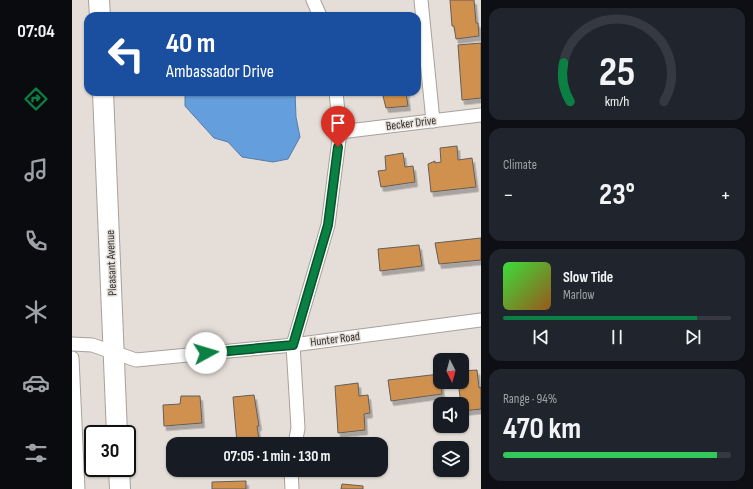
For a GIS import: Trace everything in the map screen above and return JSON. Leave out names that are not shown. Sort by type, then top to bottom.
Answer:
[{"type":"main road","points":[[99,0],[100,12]]},
{"type":"main road","name":"Pleasant Avenue","points":[[103,96],[118,425]]},
{"type":"main road","points":[[119,477],[120,489]]},
{"type":"street","points":[[313,0],[318,12]]},
{"type":"street","points":[[421,0],[433,121]]},
{"type":"street","points":[[296,437],[298,428],[293,345],[328,225],[340,132],[336,96]]},
{"type":"street","name":"Becker Drive","points":[[340,132],[481,115]]},
{"type":"street","name":"Hunter Road","points":[[72,344],[92,344],[136,360],[293,345],[481,320]]},
{"type":"street","points":[[72,358],[78,489]]},
{"type":"street","points":[[291,477],[292,489]]},
{"type":"water","points":[[185,96],[295,96],[296,117],[300,137],[288,159],[273,162],[242,157],[228,142],[214,138],[185,106]]},
{"type":"building","points":[[450,0],[474,0],[479,36],[456,39],[454,26],[452,26]]},
{"type":"building","points":[[481,43],[481,98],[462,100],[458,45]]},
{"type":"building","points":[[383,96],[406,96],[408,106],[386,108]]},
{"type":"building","points":[[457,146],[458,160],[472,158],[476,187],[431,192],[428,164],[435,161],[435,163],[441,162],[440,148]]},
{"type":"building","points":[[403,153],[405,167],[413,166],[415,182],[381,187],[378,171],[386,170],[385,156]]},
{"type":"building","points":[[481,238],[481,260],[439,264],[435,243]]},
{"type":"building","points":[[419,245],[422,266],[380,271],[378,249]]},
{"type":"building","points":[[477,370],[479,388],[481,387],[481,409],[469,410],[469,397],[460,397],[459,389],[469,389],[469,371]]},
{"type":"building","points":[[433,375],[433,389],[442,389],[442,394],[391,401],[388,380]]},
{"type":"building","points":[[358,383],[359,396],[368,395],[370,413],[364,414],[365,430],[338,433],[335,386]]},
{"type":"building","points":[[254,395],[259,426],[257,426],[259,437],[236,437],[233,397]]},
{"type":"building","points":[[181,396],[200,396],[202,423],[164,426],[163,405],[180,404]]},
{"type":"building","points":[[246,481],[246,489],[212,489],[212,482]]},
{"type":"building","points":[[342,484],[363,486],[363,489],[341,489]]},
{"type":"route","points":[[206,353],[293,345],[328,225],[338,147]]}]
